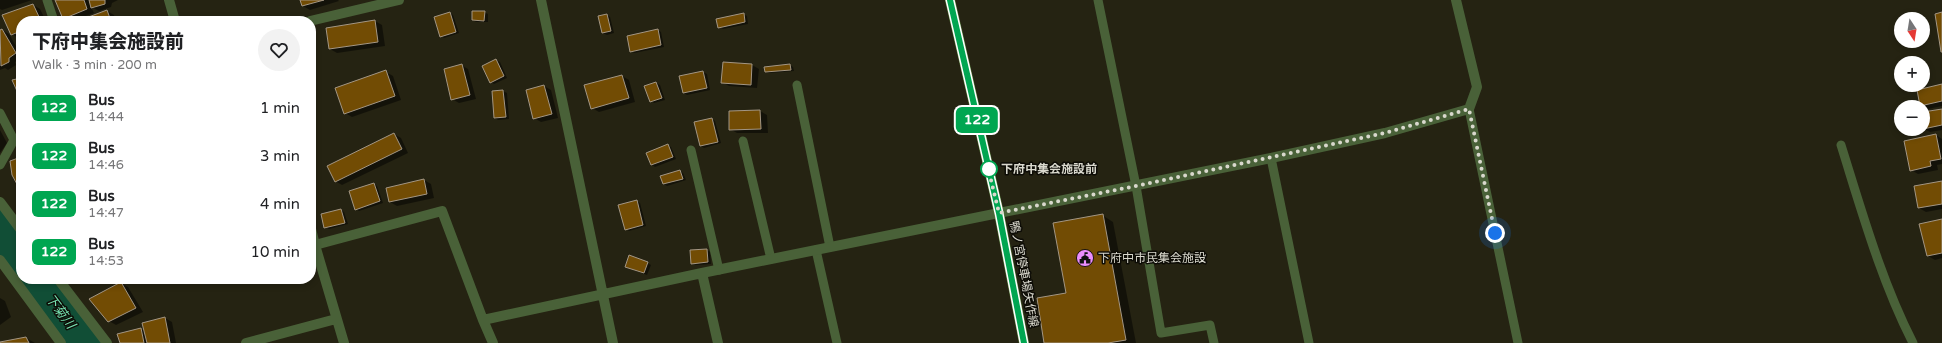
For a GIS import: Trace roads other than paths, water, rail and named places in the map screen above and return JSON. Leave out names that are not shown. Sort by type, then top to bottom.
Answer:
[{"type":"main road","name":"鴨ノ宮停車場矢作線","points":[[950,0],[999,213],[1024,343]]},
{"type":"street","points":[[169,0],[174,16]]},
{"type":"street","points":[[316,20],[399,0]]},
{"type":"street","points":[[541,0],[613,343]]},
{"type":"street","points":[[483,320],[602,293],[1271,158],[1385,133],[1469,109],[1477,86],[1456,0]]},
{"type":"street","points":[[0,202],[16,223]]},
{"type":"street","points":[[316,245],[442,211],[493,343]]},
{"type":"street","points":[[316,249],[344,343]]},
{"type":"street","points":[[0,260],[16,282]]},
{"type":"street","points":[[702,273],[718,343]]},
{"type":"street","points":[[18,284],[61,343]]},
{"type":"street","points":[[62,284],[107,343]]},
{"type":"street","points":[[246,343],[336,319]]},
{"type":"lane","points":[[47,0],[52,16]]},
{"type":"lane","points":[[1098,0],[1136,186],[1161,333],[1210,325],[1214,343]]},
{"type":"lane","points":[[797,85],[830,247]]},
{"type":"lane","points":[[1469,109],[1517,343]]},
{"type":"lane","points":[[0,113],[14,140],[0,164]]},
{"type":"lane","points":[[743,141],[771,259]]},
{"type":"lane","points":[[1841,145],[1867,231],[1899,315],[1913,343]]},
{"type":"lane","points":[[691,150],[719,270]]},
{"type":"lane","points":[[1271,158],[1309,343]]},
{"type":"lane","points":[[816,250],[838,343]]},
{"type":"waterway","name":"下菊川","points":[[0,230],[16,251]]},
{"type":"waterway","name":"下菊川","points":[[41,284],[85,343]]},
{"type":"place","name":"下府中集会施設前","points":[[989,169]]},
{"type":"place","name":"下府中市民集会施設","points":[[1085,258]]}]
